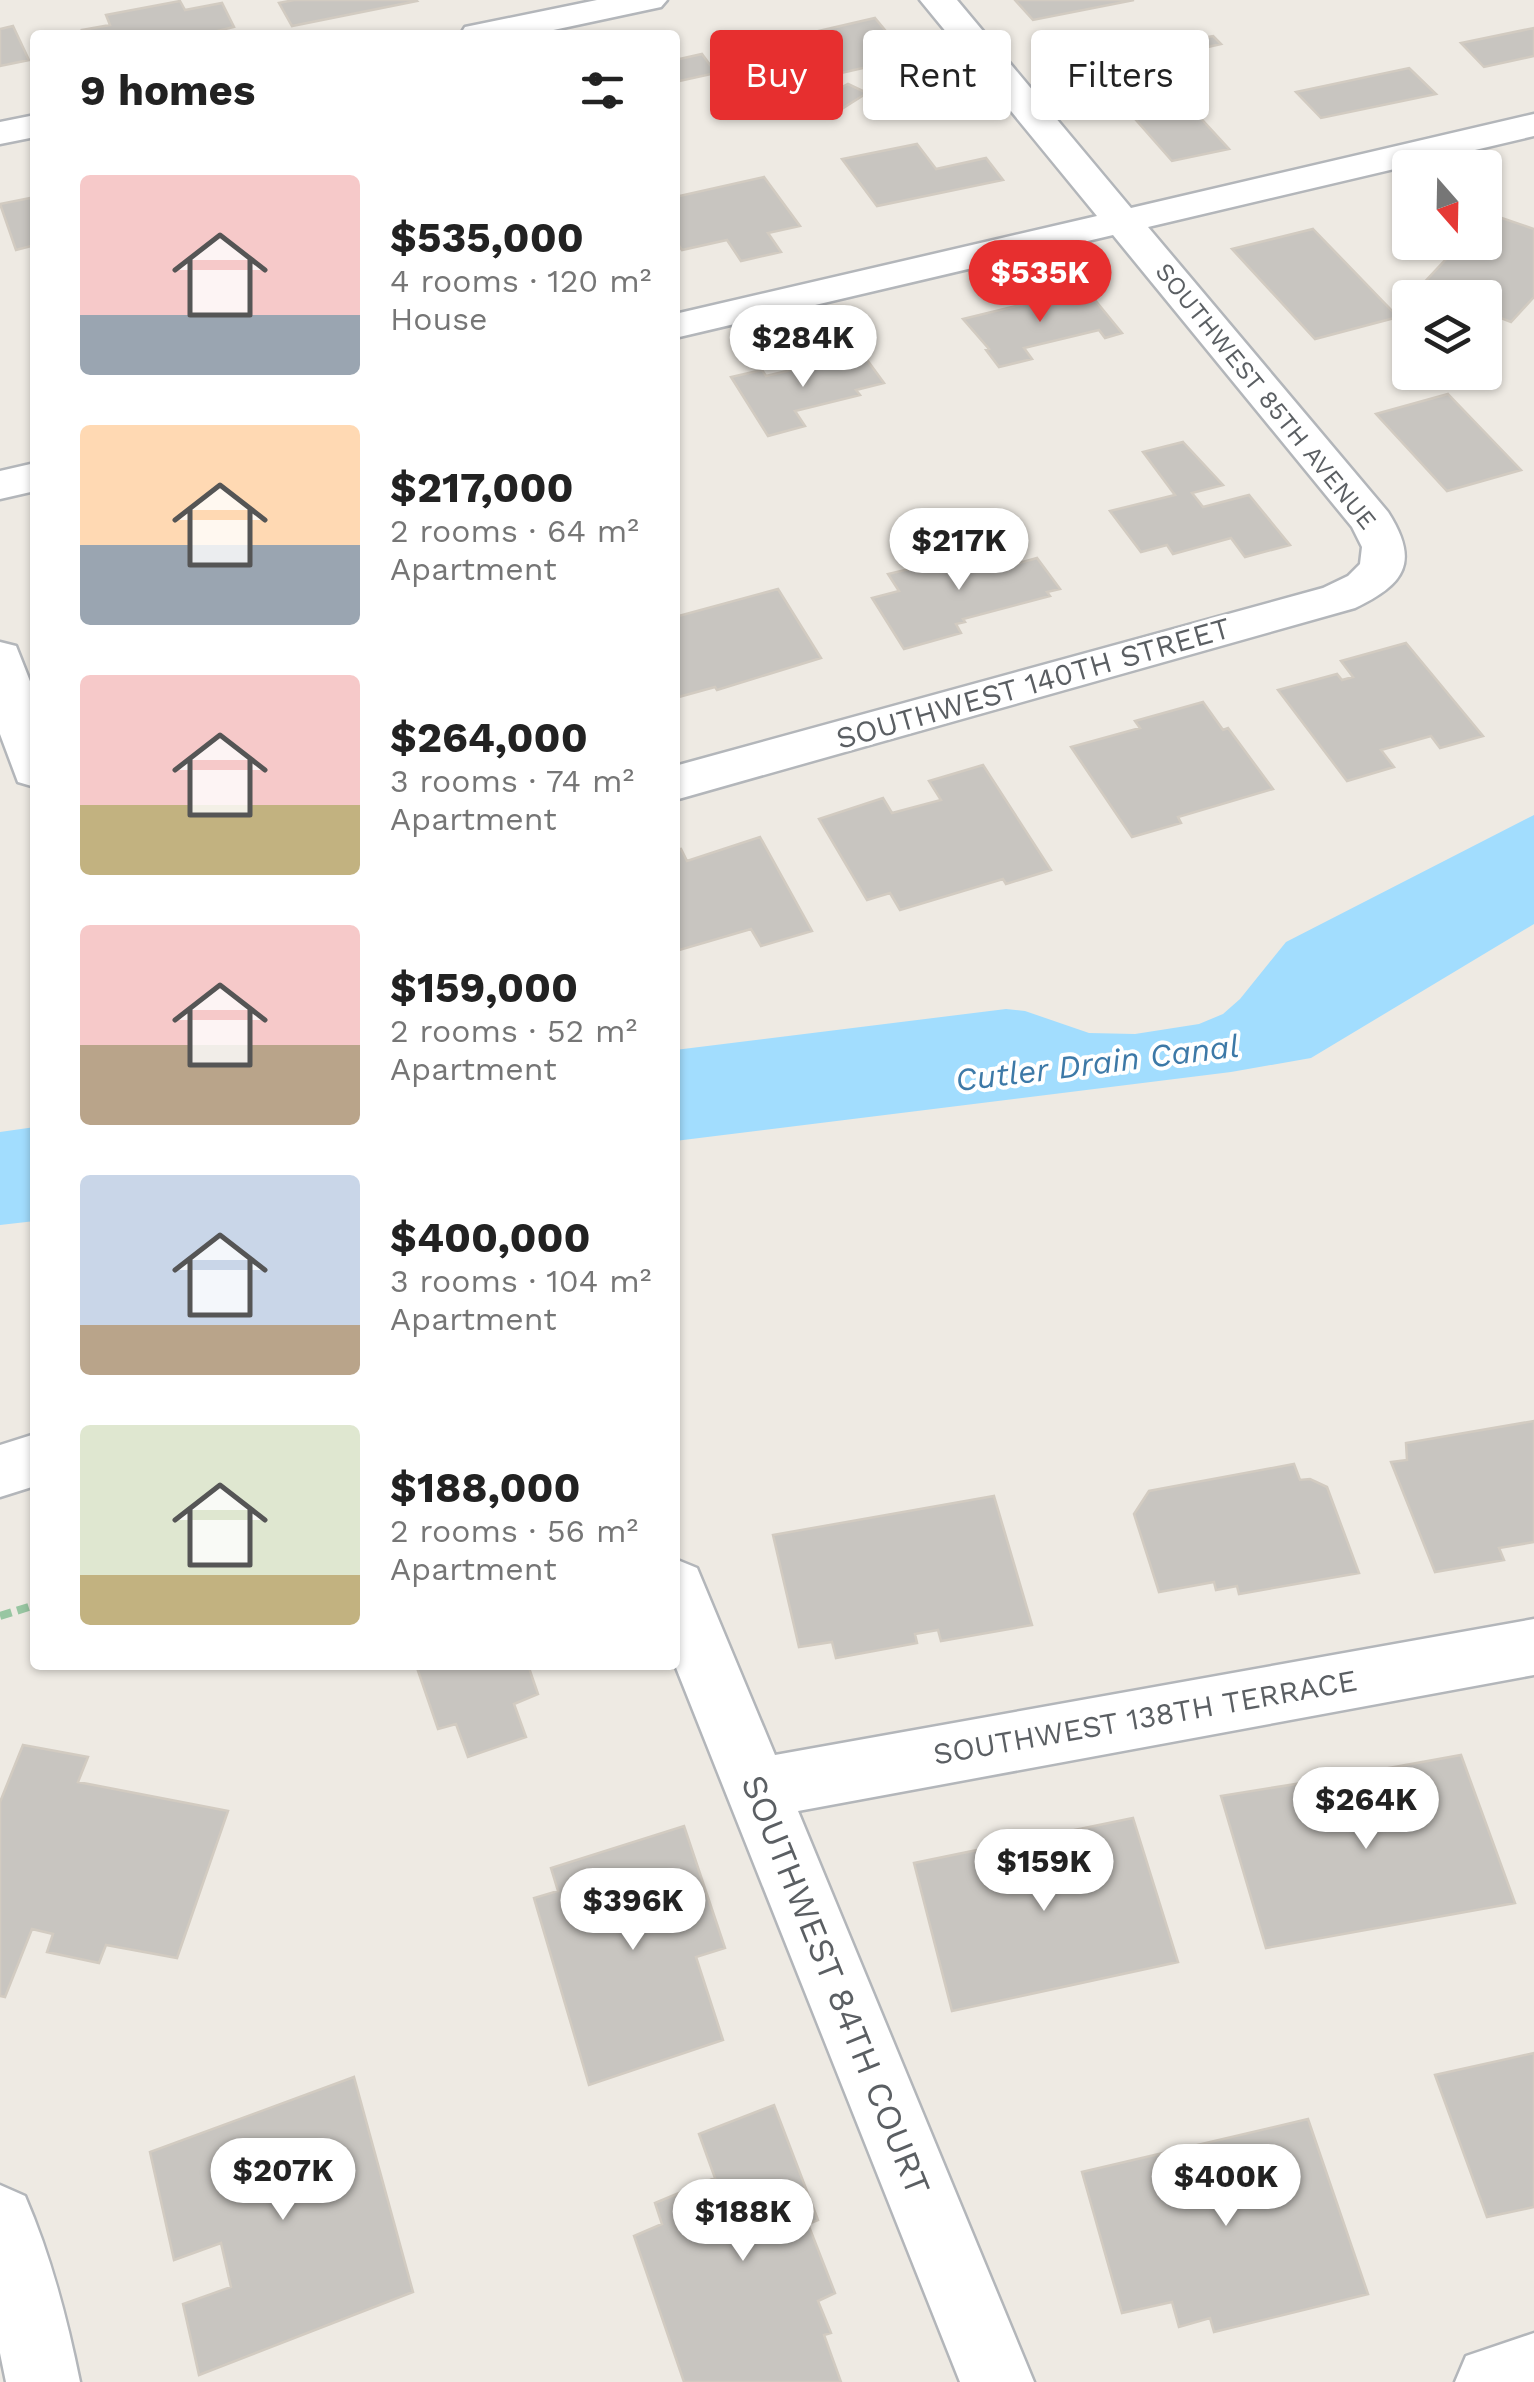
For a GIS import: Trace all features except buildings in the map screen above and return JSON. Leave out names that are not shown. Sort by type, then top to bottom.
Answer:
[{"type":"street","points":[[502,30],[649,0]]},
{"type":"street","name":"SOUTHWEST 85TH AVENUE","points":[[938,0],[1372,522],[1384,547],[1382,569]]},
{"type":"street","points":[[680,325],[1534,125]]},
{"type":"street","points":[[0,133],[30,127]]},
{"type":"street","points":[[0,485],[30,478]]},
{"type":"street","name":"SOUTHWEST 140TH STREET","points":[[680,782],[1338,598],[1364,586],[1382,569]]},
{"type":"street","points":[[0,657],[30,754]]},
{"type":"street","points":[[0,1472],[30,1462]]},
{"type":"street","name":"SOUTHWEST 84TH COURT","points":[[680,1599],[996,2382]]},
{"type":"street","name":"SOUTHWEST 138TH TERRACE","points":[[757,1790],[840,1771],[1534,1647]]},
{"type":"street","points":[[0,2221],[28,2307],[42,2382]]},
{"type":"street","points":[[1492,2382],[1534,2370]]},
{"type":"path","points":[[0,1616],[30,1607]]},
{"type":"water","name":"Cutler Drain Canal","points":[[1534,815],[1534,924],[1311,1058],[1231,1072],[680,1140],[680,1049],[1006,1009],[1025,1011],[1089,1033],[1135,1034],[1199,1024],[1223,1014],[1240,999],[1286,942]]},
{"type":"water","points":[[30,1128],[30,1222],[0,1225],[0,1132]]}]
